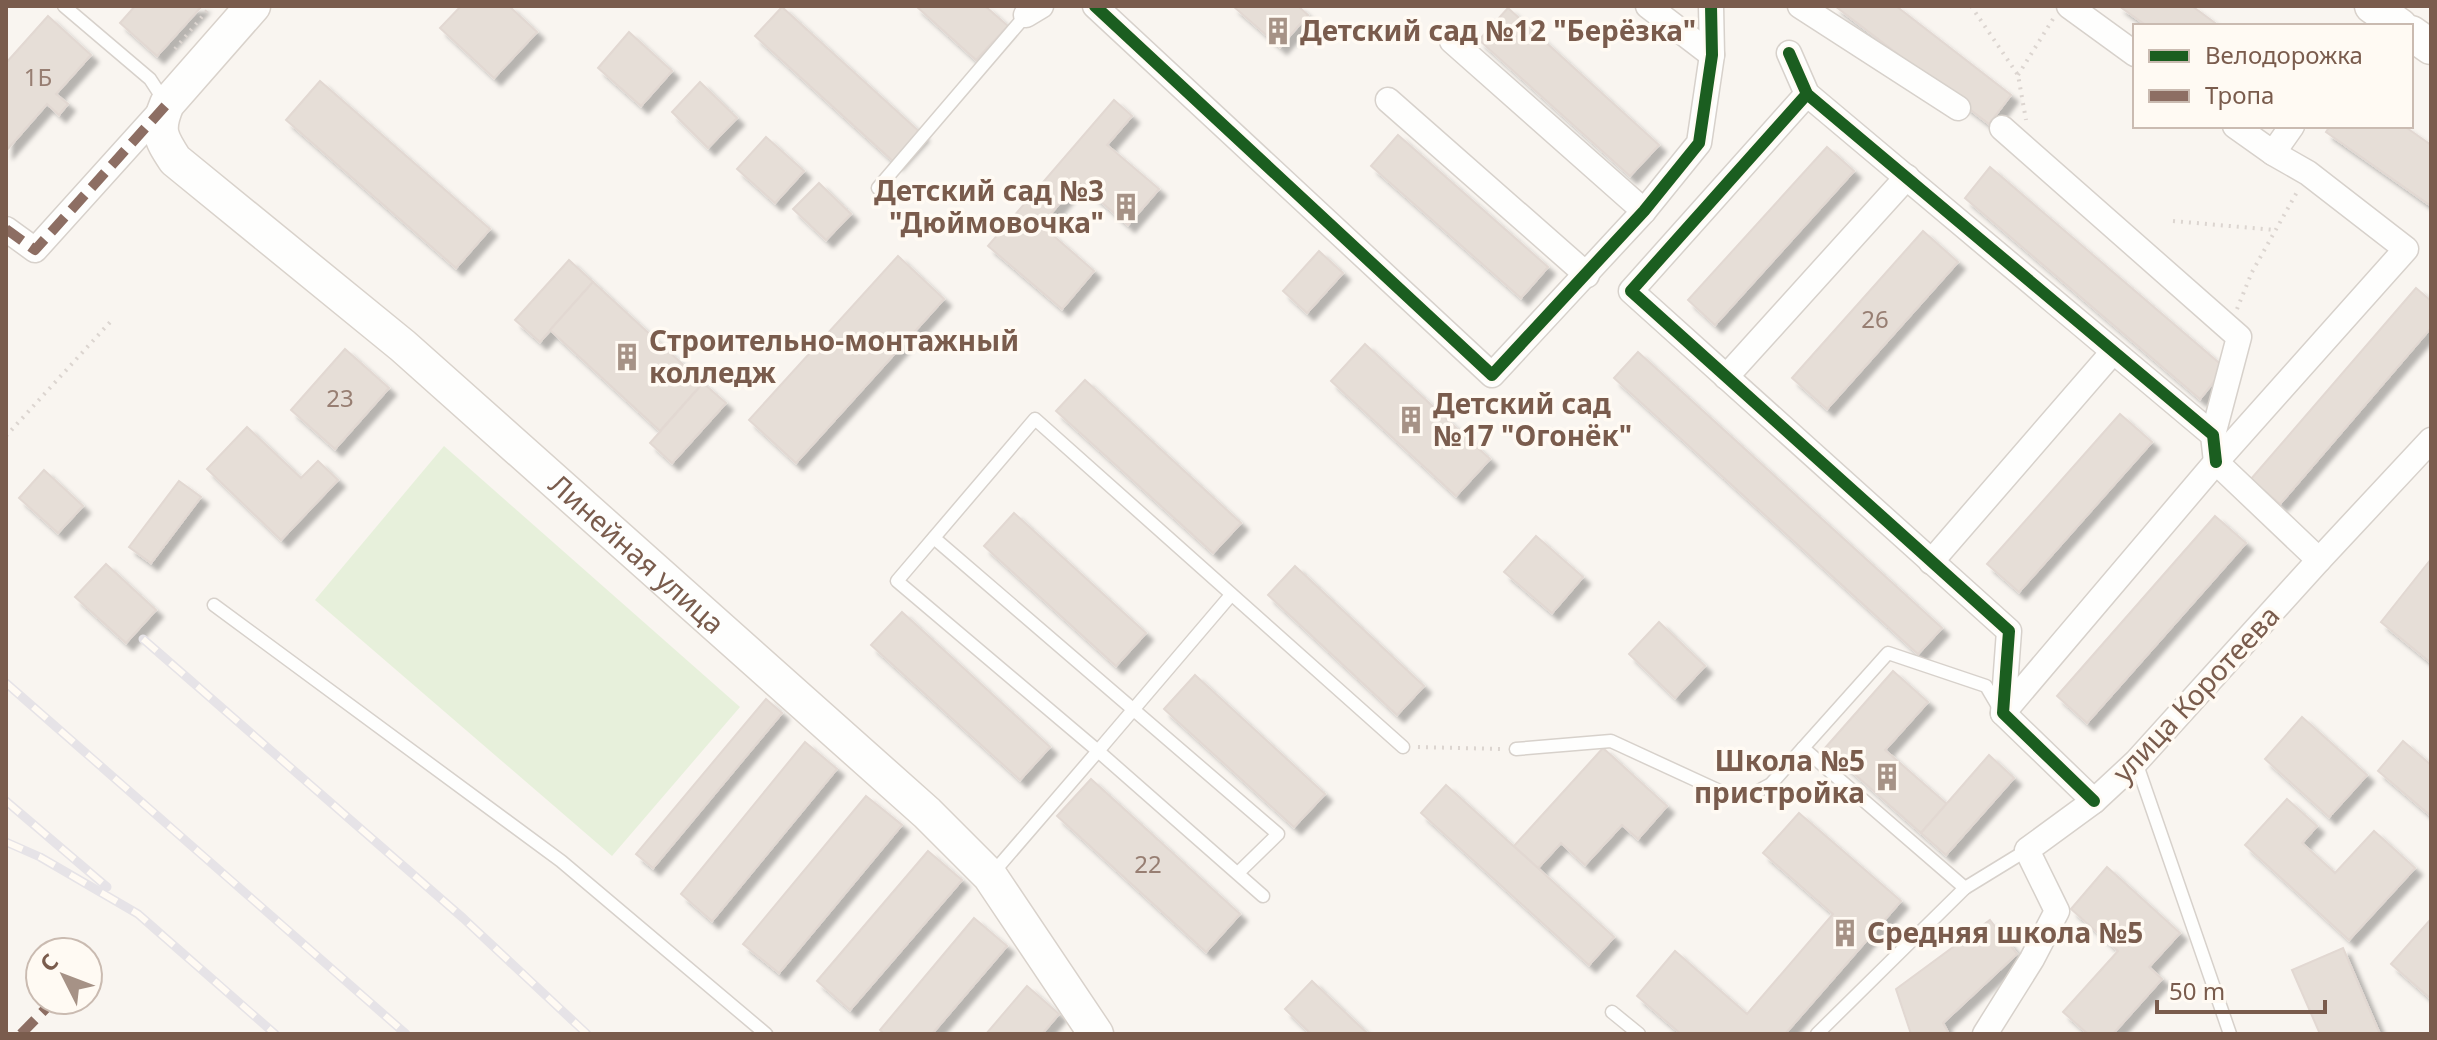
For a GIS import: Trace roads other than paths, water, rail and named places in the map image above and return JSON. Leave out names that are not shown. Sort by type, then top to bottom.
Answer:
[{"type":"main road","points":[[158,91],[253,6]]},
{"type":"main road","points":[[2413,34],[2431,47]]},
{"type":"main road","name":"Линейная улица","points":[[158,91],[159,122],[164,143],[175,160],[403,346],[927,813],[990,876],[1096,1034]]},
{"type":"street","points":[[1095,6],[1492,375],[1587,275],[1699,143],[1712,55],[1711,6]]},
{"type":"street","points":[[1648,6],[1712,55]]},
{"type":"street","points":[[1800,6],[1958,108]]},
{"type":"street","points":[[2061,12],[2133,53]]},
{"type":"street","points":[[1452,41],[1644,211]]},
{"type":"street","points":[[1789,53],[1807,94],[2213,435]]},
{"type":"street","points":[[6,229],[35,250],[158,91]]},
{"type":"street","points":[[1807,94],[1631,291],[2009,631],[2003,713]]},
{"type":"street","points":[[1388,100],[1587,275]]},
{"type":"street","points":[[2002,128],[2239,337],[2213,435],[2216,462],[2319,560]]},
{"type":"street","points":[[2003,713],[2216,462],[2406,249],[2308,173],[2238,128]]},
{"type":"street","points":[[2273,153],[2291,128]]},
{"type":"street","points":[[1726,377],[1907,177]]},
{"type":"street","points":[[1931,562],[2112,353]]},
{"type":"street","name":"улица Коротеева","points":[[2027,850],[2094,801],[2136,762],[2431,440]]},
{"type":"street","points":[[2003,713],[2094,801]]},
{"type":"street","points":[[1985,1034],[2032,959],[2057,911],[2027,850]]},
{"type":"lane","points":[[64,6],[158,91]]},
{"type":"lane","points":[[878,188],[1029,9]]},
{"type":"lane","points":[[1263,896],[897,581],[1035,419],[1403,747]]},
{"type":"lane","points":[[934,538],[1278,834],[1238,873]]},
{"type":"lane","points":[[990,876],[1231,595]]},
{"type":"lane","points":[[214,605],[561,861],[766,1034]]},
{"type":"lane","points":[[1516,749],[1611,741],[1726,794],[1749,796],[1771,784],[1888,653],[1986,686],[2003,713]]},
{"type":"lane","points":[[1803,748],[1965,888]]},
{"type":"lane","points":[[2136,762],[2230,1034]]},
{"type":"lane","points":[[1817,1034],[1965,888],[2027,850]]},
{"type":"lane","points":[[1612,1012],[1639,1034]]},
{"type":"railway","points":[[143,639],[463,918],[587,1034]]},
{"type":"railway","points":[[6,683],[406,1034]]},
{"type":"railway","points":[[6,801],[107,887]]},
{"type":"railway","points":[[6,842],[40,857],[138,914],[275,1034]]},
{"type":"place","name":"Детский сад №12 \"Берёзка\"","points":[[1278,31]]},
{"type":"place","name":"Детский сад №3 \"Дюймовочка\"","points":[[1126,207]]},
{"type":"place","name":"Строительно-монтажный колледж","points":[[627,357]]},
{"type":"place","name":"Детский сад №17 \"Огонёк\"","points":[[1411,420]]},
{"type":"place","name":"Школа №5 пристройка","points":[[1887,777]]},
{"type":"place","name":"Средняя школа №5","points":[[1845,933]]}]
